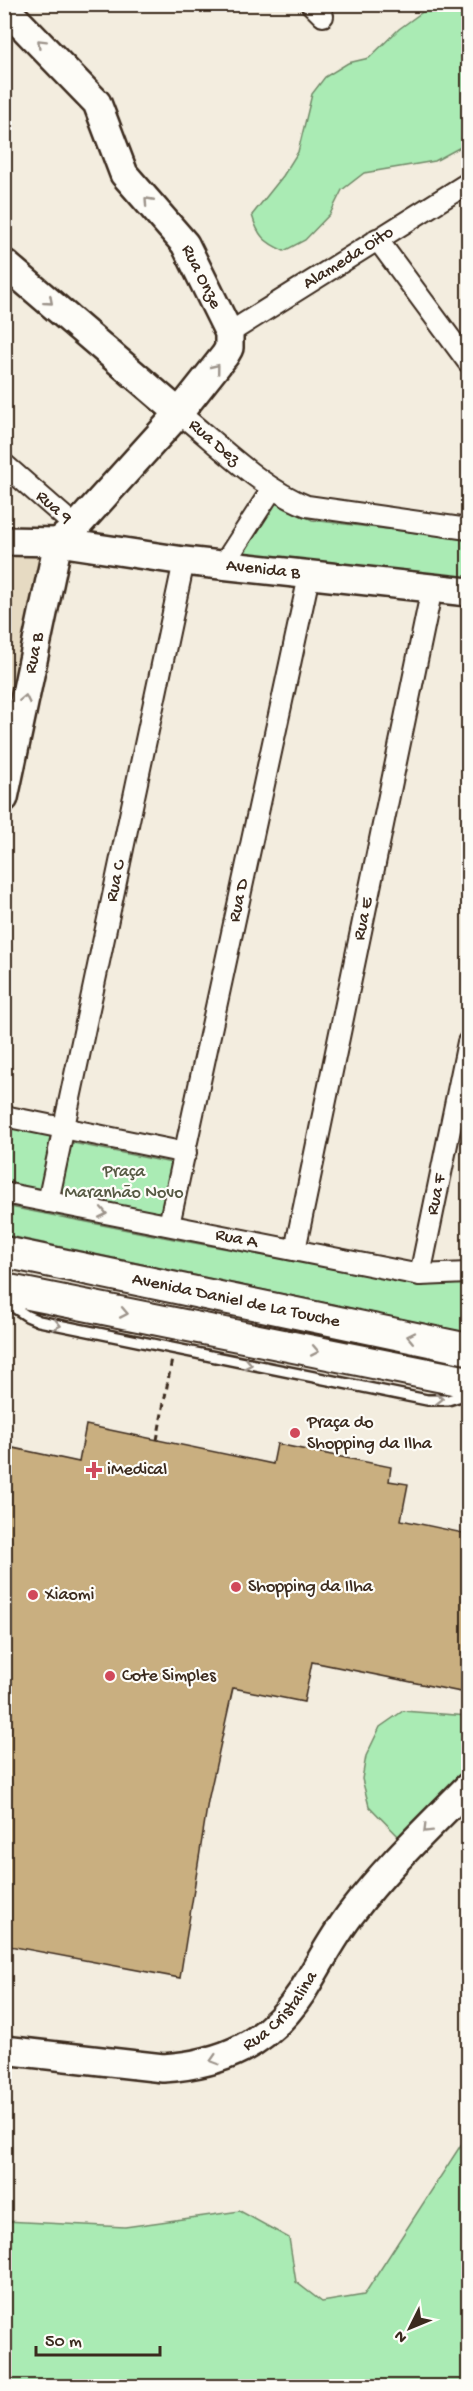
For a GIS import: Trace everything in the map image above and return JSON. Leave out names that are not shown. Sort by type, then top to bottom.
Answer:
[{"type":"main road","name":"Avenida Daniel de La Touche","points":[[4,1252],[468,1349]]},
{"type":"main road","name":"Avenida Daniel de La Touche","points":[[4,1289],[468,1382]]},
{"type":"street","name":"Rua Onze","points":[[4,7],[97,102],[124,174],[185,244],[229,333]]},
{"type":"street","name":"Alameda Oito","points":[[229,333],[468,183]]},
{"type":"street","points":[[377,238],[468,362]]},
{"type":"street","name":"Rua Dez","points":[[4,263],[179,413],[272,489],[307,506],[468,529]]},
{"type":"street","points":[[67,535],[179,413],[230,348],[229,333]]},
{"type":"street","name":"Rua 9","points":[[4,464],[67,535]]},
{"type":"street","points":[[223,565],[272,489]]},
{"type":"street","name":"Avenida B","points":[[4,528],[67,535],[184,561],[468,592]]},
{"type":"street","name":"Avenida B","points":[[4,541],[67,535]]},
{"type":"street","name":"Rua B","points":[[4,798],[9,758],[67,535]]},
{"type":"street","name":"Rua C","points":[[48,1202],[184,561]]},
{"type":"street","name":"Rua D","points":[[169,1226],[309,576]]},
{"type":"street","name":"Rua E","points":[[295,1250],[432,588]]},
{"type":"street","name":"Rua F","points":[[420,1275],[468,1042]]},
{"type":"street","points":[[4,1116],[186,1153]]},
{"type":"street","name":"Rua A","points":[[4,1193],[420,1275],[468,1273]]},
{"type":"street","name":"Rua Cristalina","points":[[4,2050],[163,2068],[216,2061],[239,2050],[264,2035],[281,2020],[351,1913],[468,1787]]},
{"type":"lane","points":[[4,1301],[39,1321],[427,1400],[448,1400],[468,1394]]},
{"type":"path","points":[[157,1440],[173,1355]]},
{"type":"shaded area","points":[[5,551],[44,557],[5,746]]},
{"type":"green space","points":[[432,5],[468,5],[468,143],[435,161],[364,173],[342,190],[330,214],[305,240],[284,251],[271,245],[259,233],[252,215],[283,176],[298,152],[312,94],[325,77],[348,63],[369,58],[399,29]]},
{"type":"green space","points":[[273,500],[312,520],[468,539],[468,585],[238,556]]},
{"type":"green space","points":[[4,1126],[51,1135],[41,1191],[5,1184]]},
{"type":"green space","name":"Praça Maranhão Novo","points":[[68,1142],[172,1163],[161,1218],[57,1198]]},
{"type":"green space","points":[[5,1206],[425,1284],[468,1282],[468,1333],[5,1235]]},
{"type":"green space","points":[[403,1711],[468,1716],[468,1767],[401,1839],[369,1806],[362,1779],[366,1756],[380,1727]]},
{"type":"green space","points":[[468,2134],[468,2386],[5,2386],[5,2221],[125,2227],[240,2211],[289,2238],[296,2282],[322,2302],[364,2295]]},
{"type":"building","name":"Shopping da Ilha","points":[[86,1425],[273,1464],[277,1444],[391,1467],[389,1481],[408,1484],[401,1520],[468,1534],[468,1657],[461,1692],[312,1662],[304,1702],[233,1688],[208,1801],[180,1978],[4,1945],[4,1446],[79,1462]]},
{"type":"place","name":"Praça do Shopping da Ilha","points":[[295,1433]]},
{"type":"place","name":"iMedical","points":[[94,1470]]},
{"type":"place","name":"Shopping da Ilha","points":[[236,1587]]},
{"type":"place","name":"Xiaomi","points":[[33,1595]]},
{"type":"place","name":"Cote Simples","points":[[110,1676]]}]
